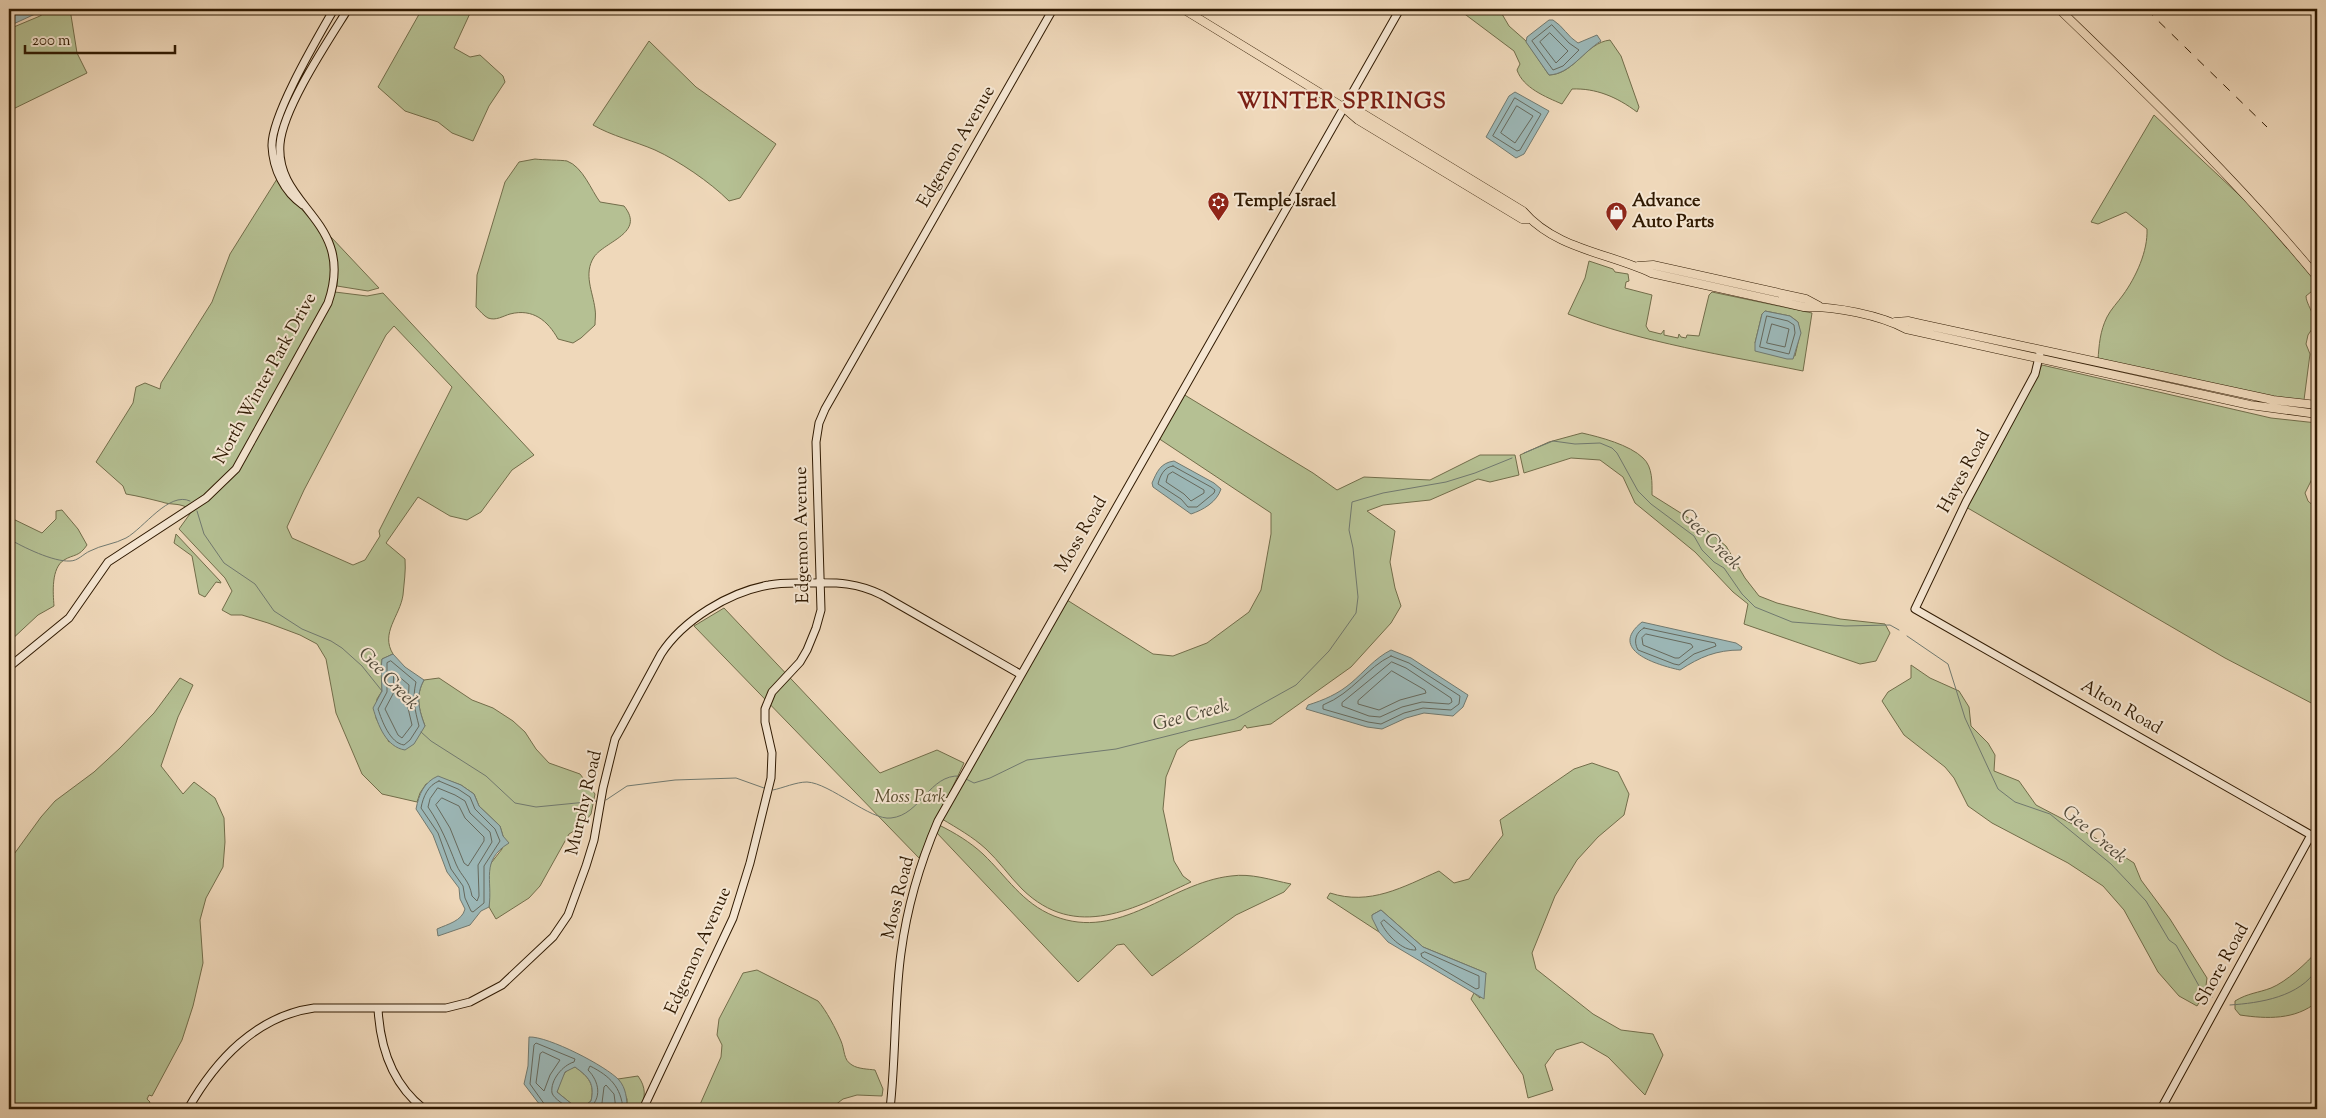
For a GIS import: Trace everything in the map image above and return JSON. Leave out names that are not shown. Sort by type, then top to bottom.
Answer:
[{"type":"main road","points":[[1183,9],[1343,107],[1358,120],[1522,220],[1530,220]]},
{"type":"main road","points":[[2059,9],[2232,179],[2270,219],[2317,277]]},
{"type":"main road","points":[[1343,107],[1362,113],[1523,210],[1530,220],[1581,248],[1636,266],[1651,273],[1804,307],[1820,306],[1893,322],[1906,329],[2209,396],[2269,408],[2317,414]]},
{"type":"main road","points":[[1491,201],[1502,201],[1503,198]]},
{"type":"main road","points":[[1893,322],[1908,321],[2282,402],[2317,405]]},
{"type":"main road","points":[[2209,396],[2220,394],[2226,390]]},
{"type":"street","name":"North Winter Park Drive","points":[[305,207],[294,199],[283,184],[276,168],[272,145],[275,128],[286,103],[313,45],[334,9]]},
{"type":"street","name":"North Winter Park Drive","points":[[9,667],[69,618],[101,569],[124,550],[213,492],[236,469],[328,303],[334,286],[334,256],[328,237],[305,207],[282,164],[280,146],[283,130],[293,106],[324,48],[348,9]]},
{"type":"street","name":"Edgemon Avenue","points":[[643,1109],[727,931],[741,895],[771,778],[772,753],[765,722],[765,709],[772,692],[800,662],[812,639],[820,610],[816,457],[819,423],[825,409],[1053,9]]},
{"type":"street","name":"Moss Road","points":[[890,1109],[898,979],[906,922],[928,846],[938,821],[1400,9]]},
{"type":"street","name":"Hayes Road","points":[[1915,609],[1966,502],[2035,374],[2041,350]]},
{"type":"street","name":"Murphy Road","points":[[188,1109],[219,1062],[242,1041],[278,1019],[299,1010],[314,1008],[446,1008],[470,1002],[502,986],[553,937],[568,915],[594,840],[603,788],[615,739],[668,644],[692,621],[744,592],[770,585],[820,582],[852,583],[873,590],[1020,674]]},
{"type":"street","name":"Alton Road","points":[[1915,609],[2312,834]]},
{"type":"street","name":"Shore Road","points":[[2161,1109],[2312,834]]},
{"type":"street","points":[[378,1008],[379,1026],[389,1066],[403,1088],[424,1109]]},
{"type":"green space","points":[[50,9],[70,9],[77,53],[87,73],[9,111],[9,29],[40,16]]},
{"type":"green space","points":[[422,9],[472,9],[454,48],[470,57],[480,55],[503,76],[505,82],[489,106],[473,141],[452,133],[438,122],[405,111],[378,87]]},
{"type":"green space","points":[[1458,9],[1499,9],[1509,26],[1526,41],[1549,75],[1566,70],[1601,42],[1610,40],[1621,56],[1639,107],[1637,112],[1614,98],[1589,90],[1572,89],[1562,104],[1542,95],[1524,82],[1520,76],[1517,70],[1520,64],[1514,51]]},
{"type":"green space","points":[[649,41],[696,87],[776,144],[740,198],[729,201],[704,179],[674,160],[655,150],[593,125]]},
{"type":"green space","points":[[2154,115],[2268,222],[2317,281],[2317,287],[2306,296],[2316,323],[2308,335],[2306,344],[2310,354],[2304,400],[2280,398],[2098,360],[2100,338],[2105,322],[2110,311],[2128,288],[2137,272],[2146,246],[2147,229],[2126,212],[2098,224],[2091,222]]},
{"type":"green space","points":[[535,159],[567,161],[573,164],[582,173],[600,202],[624,206],[629,215],[630,223],[627,230],[599,251],[591,263],[589,276],[595,311],[595,325],[573,343],[558,339],[550,327],[533,315],[518,313],[491,319],[476,307],[477,275],[505,182],[519,162]]},
{"type":"green space","points":[[277,179],[314,223],[329,247],[333,261],[333,276],[326,302],[234,468],[204,496],[186,507],[126,494],[123,486],[96,462],[133,403],[136,387],[145,383],[160,389],[161,383],[212,302],[230,254]]},
{"type":"green space","points":[[331,237],[379,288],[368,291],[337,286],[337,261]]},
{"type":"green space","points":[[1589,261],[1613,269],[1615,272],[1628,274],[1629,281],[1626,282],[1625,288],[1652,295],[1646,326],[1649,331],[1661,334],[1664,330],[1664,335],[1678,338],[1679,334],[1681,337],[1686,338],[1687,335],[1699,336],[1709,295],[1712,292],[1812,313],[1803,371],[1655,341],[1568,314],[1585,278]],"holes":[[[1765,311],[1790,316],[1798,322],[1800,334],[1795,356],[1755,343],[1762,314]]]},
{"type":"green space","points":[[335,292],[367,296],[383,293],[534,455],[512,470],[481,512],[467,520],[450,516],[418,497],[386,543],[405,559],[403,595],[392,624],[389,639],[393,654],[382,659],[382,691],[377,699],[376,718],[389,742],[425,726],[420,709],[419,697],[421,686],[424,680],[439,678],[472,700],[493,708],[513,721],[525,732],[536,749],[549,763],[580,774],[595,794],[591,814],[582,826],[569,834],[540,886],[529,898],[496,919],[489,907],[488,867],[502,849],[503,836],[500,826],[479,806],[474,794],[461,785],[450,781],[426,784],[417,802],[382,794],[362,774],[336,713],[326,659],[317,644],[300,635],[268,623],[242,615],[231,615],[222,610],[232,591],[225,578],[179,529],[192,511],[221,489],[238,471],[331,304]],"holes":[[[394,326],[452,387],[379,531],[380,536],[365,560],[353,565],[292,538],[287,527],[304,490],[386,335]]]},
{"type":"green space","points":[[2042,365],[2271,418],[2317,423],[2317,469],[2305,493],[2308,501],[2317,509],[2317,706],[2225,658],[1966,507]]},
{"type":"green space","points":[[1183,394],[1313,473],[1337,490],[1364,477],[1430,480],[1480,455],[1515,455],[1519,475],[1490,482],[1478,479],[1430,500],[1383,505],[1367,511],[1395,531],[1390,562],[1401,606],[1391,623],[1351,667],[1271,724],[1247,728],[1245,725],[1241,730],[1189,741],[1177,750],[1166,777],[1163,809],[1174,861],[1183,876],[1191,882],[1127,910],[1106,915],[1084,917],[1063,914],[1042,905],[1022,889],[986,849],[942,819],[1067,600],[1153,654],[1173,656],[1207,643],[1249,612],[1261,590],[1271,534],[1271,513],[1158,438]]},
{"type":"green space","points":[[1582,433],[1623,445],[1643,458],[1650,470],[1652,495],[1703,527],[1726,546],[1745,578],[1759,596],[1777,603],[1840,619],[1885,624],[1890,633],[1876,661],[1860,664],[1744,624],[1748,604],[1733,592],[1695,552],[1635,503],[1623,477],[1600,460],[1571,458],[1524,473],[1520,455],[1549,442]]},
{"type":"green space","points":[[62,510],[78,529],[87,545],[79,553],[64,560],[57,569],[54,581],[54,606],[38,615],[9,642],[9,517],[42,533],[56,519],[56,511]]},
{"type":"green space","points":[[176,534],[221,583],[216,582],[205,597],[199,594],[192,556],[174,543]]},
{"type":"green space","name":"Moss Park","points":[[724,608],[880,773],[937,750],[964,763],[919,858],[694,626]]},
{"type":"green space","points":[[1911,665],[1930,678],[1959,691],[1969,707],[1971,726],[1988,743],[1995,755],[1994,771],[2019,781],[2036,805],[2078,827],[2134,863],[2141,880],[2170,919],[2207,978],[2205,993],[2197,1006],[2179,996],[2158,972],[2124,910],[2103,886],[2068,863],[1992,823],[1968,806],[1954,778],[1945,767],[1904,735],[1882,701],[1888,692],[1911,678]]},
{"type":"green space","points":[[180,678],[193,685],[178,717],[161,766],[183,794],[194,782],[215,798],[224,818],[225,842],[223,867],[206,898],[200,920],[203,963],[193,1006],[182,1040],[152,1096],[149,1095],[147,1099],[150,1102],[147,1109],[9,1109],[9,861],[55,801],[94,772],[120,748],[154,713]]},
{"type":"green space","points":[[1592,763],[1618,772],[1629,794],[1624,815],[1598,837],[1577,860],[1555,896],[1532,953],[1536,969],[1593,1014],[1621,1030],[1653,1034],[1663,1055],[1645,1095],[1608,1057],[1582,1042],[1556,1050],[1545,1065],[1553,1090],[1528,1098],[1523,1075],[1471,999],[1474,993],[1480,998],[1486,973],[1423,947],[1381,910],[1372,915],[1379,932],[1327,898],[1330,893],[1359,897],[1386,893],[1439,871],[1454,883],[1469,879],[1503,835],[1500,820],[1574,769]]},
{"type":"green space","points":[[939,825],[978,850],[1024,897],[1043,911],[1078,922],[1101,922],[1123,917],[1186,889],[1208,881],[1231,876],[1254,876],[1291,884],[1284,892],[1236,915],[1152,976],[1124,944],[1117,945],[1078,982],[936,832]]},
{"type":"green space","points":[[2317,951],[2317,1002],[2299,1012],[2280,1017],[2240,1015],[2235,1009],[2235,1001],[2277,985],[2296,972]]},
{"type":"green space","points":[[757,970],[818,1001],[836,1031],[849,1063],[863,1069],[875,1070],[883,1089],[882,1096],[857,1095],[843,1099],[830,1109],[753,1109],[749,1107],[745,1109],[698,1109],[721,1057],[722,1045],[717,1035],[719,1019],[743,973]]},
{"type":"green space","points":[[575,1067],[590,1081],[592,1090],[591,1101],[583,1107],[573,1105],[557,1092],[565,1073]]},
{"type":"green space","points":[[638,1076],[644,1088],[642,1105],[640,1109],[627,1109],[627,1099],[618,1079]]},
{"type":"water","points":[[9,9],[46,9],[9,26]]},
{"type":"water","points":[[1549,20],[1557,22],[1578,43],[1597,35],[1601,41],[1570,67],[1557,74],[1549,75],[1526,42],[1527,37]]},
{"type":"water","points":[[1515,92],[1549,111],[1524,154],[1516,158],[1486,137],[1509,96]]},
{"type":"water","points":[[1765,311],[1790,316],[1798,322],[1801,333],[1793,359],[1755,351],[1762,314]]},
{"type":"water","points":[[1174,461],[1214,483],[1221,489],[1213,502],[1191,514],[1153,487],[1152,483],[1160,469],[1165,464]]},
{"type":"water","points":[[1642,622],[1736,643],[1742,647],[1741,650],[1724,651],[1709,655],[1694,661],[1680,670],[1670,668],[1639,655],[1633,648],[1630,641],[1633,632]]},
{"type":"water","points":[[1391,650],[1411,658],[1468,695],[1463,707],[1453,716],[1424,713],[1406,718],[1382,729],[1367,727],[1306,709],[1308,705],[1331,696],[1346,687],[1375,661]]},
{"type":"water","points":[[393,654],[405,667],[424,680],[421,686],[419,703],[425,726],[414,744],[405,750],[398,748],[388,740],[380,728],[373,708],[382,691],[382,659]]},
{"type":"water","points":[[438,776],[461,785],[474,794],[479,806],[500,826],[503,836],[509,843],[494,857],[491,864],[489,907],[481,911],[470,925],[438,936],[437,929],[458,919],[465,909],[460,899],[459,888],[447,872],[433,835],[416,809],[423,789]]},
{"type":"water","points":[[1381,910],[1423,947],[1486,973],[1484,999],[1388,942],[1379,932],[1372,918],[1372,915]]},
{"type":"water","points":[[529,1037],[562,1046],[602,1067],[619,1080],[625,1090],[627,1109],[543,1109],[524,1084],[528,1066]],"holes":[[[575,1067],[590,1081],[592,1090],[591,1101],[583,1107],[573,1105],[557,1092],[565,1072]]]},
{"type":"waterway","name":"Gee Creek","points":[[1524,453],[1553,441],[1575,444],[1600,443],[1612,448],[1617,453],[1638,491],[1651,504],[1694,536],[1702,550],[1714,562],[1724,568],[1742,594],[1755,607],[1792,622],[1845,626],[1890,625],[1899,630]]},
{"type":"waterway","name":"Gee Creek","points":[[966,779],[974,783],[990,778],[1027,760],[1116,749],[1235,719],[1296,685],[1329,651],[1356,613],[1358,597],[1353,548],[1349,530],[1352,502],[1383,493],[1446,482],[1512,458]]},
{"type":"waterway","name":"Gee Creek","points":[[9,539],[47,557],[63,561],[73,561],[87,552],[126,538],[157,512],[174,501],[182,499],[190,501]]},
{"type":"waterway","name":"Gee Creek","points":[[197,511],[204,534],[224,563],[255,584],[274,611],[302,629],[331,641],[342,648],[362,666],[382,691]]},
{"type":"waterway","name":"Gee Creek","points":[[1907,636],[1948,664],[1965,718],[1998,789],[2015,802],[2050,814],[2111,864],[2146,901],[2169,940],[2176,945],[2203,993],[2212,997]]},
{"type":"waterway","name":"Gee Creek","points":[[421,732],[431,741],[486,776],[515,803],[536,807],[597,801]]},
{"type":"waterway","name":"Gee Creek","points":[[773,790],[803,782],[816,784],[827,788],[873,814],[891,818],[910,810],[940,781],[949,777],[960,776]]},
{"type":"waterway","name":"Gee Creek","points":[[606,800],[627,786],[675,780],[736,778],[764,788]]},
{"type":"waterway","name":"Gee Creek","points":[[2230,1005],[2278,997],[2290,992],[2310,979],[2317,969]]},
{"type":"railway","points":[[2146,9],[2267,127]]},
{"type":"place","name":"Temple Israel","points":[[1218,221]]},
{"type":"place","name":"Advance Auto Parts","points":[[1616,231]]},
{"type":"district","name":"WINTER SPRINGS","points":[[1342,103]]}]
